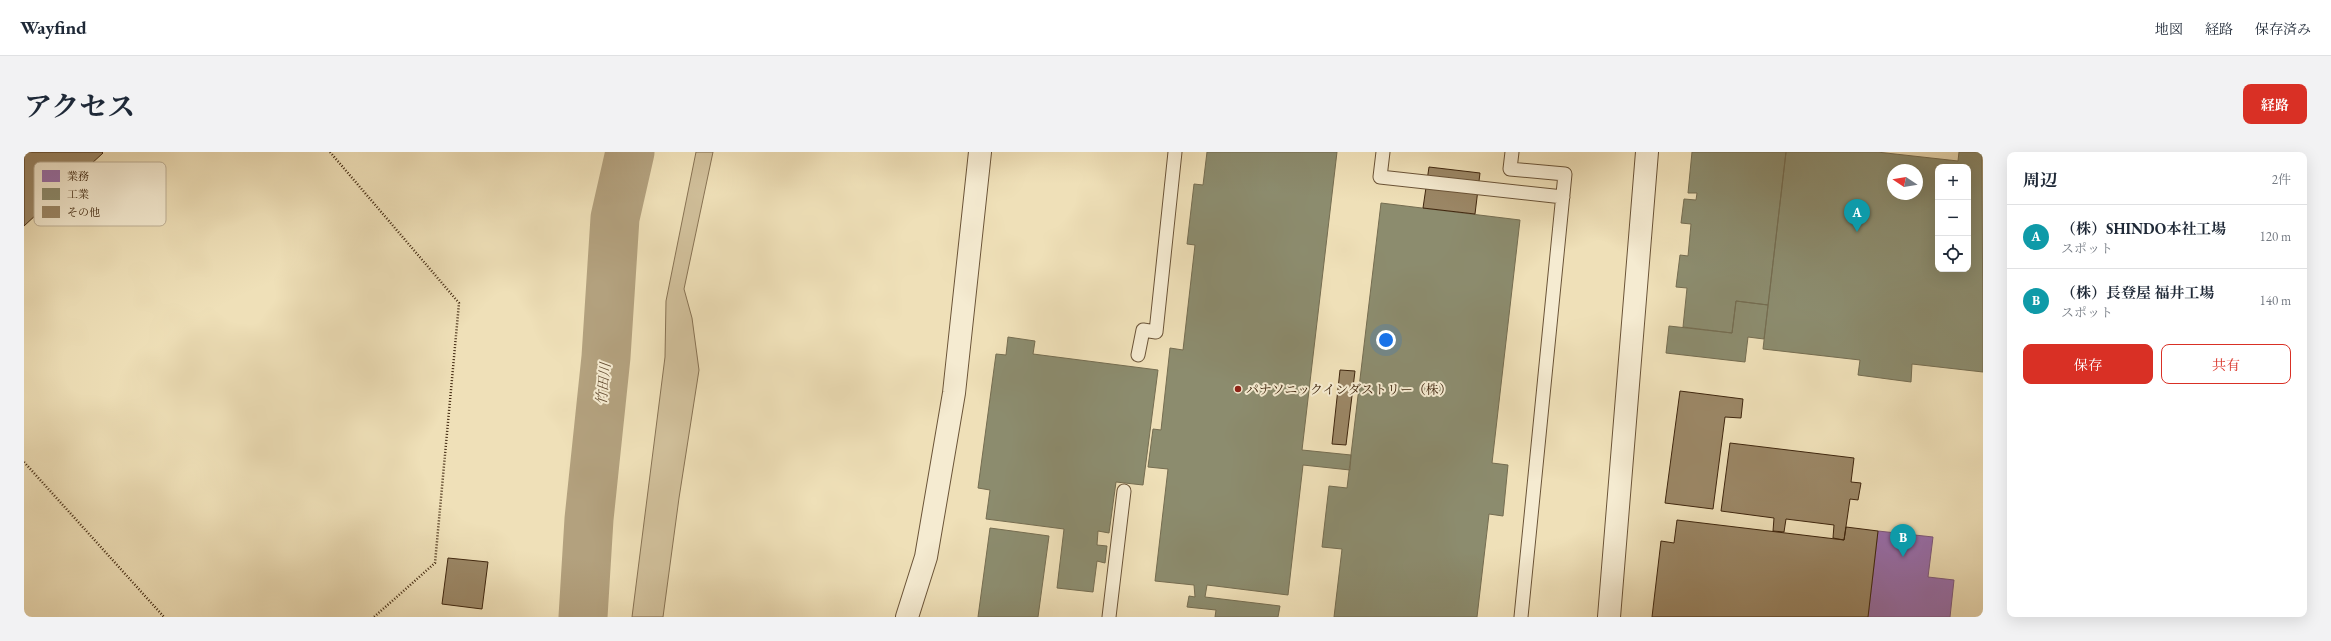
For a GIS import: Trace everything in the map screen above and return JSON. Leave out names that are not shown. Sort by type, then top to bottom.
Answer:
[{"type":"street","points":[[907,617],[926,557],[954,393],[980,152]]},
{"type":"street","points":[[1609,617],[1647,152]]},
{"type":"lane","points":[[1138,355],[1143,330],[1156,332],[1175,152]]},
{"type":"lane","points":[[1383,152],[1380,177],[1563,197]]},
{"type":"lane","points":[[1512,152],[1510,169],[1565,174],[1520,617]]},
{"type":"lane","points":[[1109,617],[1124,491]]},
{"type":"path","points":[[330,152],[459,303],[435,563],[374,617]]},
{"type":"path","points":[[24,462],[164,617]]},
{"type":"shaded area","points":[[696,152],[713,152],[684,289],[692,318],[699,370],[679,498],[663,617],[632,617],[665,357],[666,301]]},
{"type":"building: 業務","points":[[1878,531],[1933,537],[1928,577],[1954,580],[1950,617],[1868,617]]},
{"type":"building: 工業","name":"パナソニックインダストリー（株）","points":[[1207,152],[1337,152],[1302,450],[1351,455],[1350,470],[1303,465],[1288,595],[1207,585],[1205,597],[1280,606],[1278,617],[1215,617],[1216,610],[1187,607],[1189,596],[1195,597],[1194,585],[1155,581],[1168,469],[1148,467],[1153,429],[1161,430],[1170,348],[1183,350],[1195,245],[1187,244],[1194,184],[1203,185]]},
{"type":"building: 工業","points":[[1692,152],[1786,152],[1768,305],[1736,301],[1732,333],[1683,327],[1687,288],[1676,287],[1680,255],[1688,256],[1691,224],[1681,223],[1684,199],[1696,200],[1697,193],[1688,193]]},
{"type":"building: 工業","points":[[1786,152],[1877,152],[1958,161],[1959,152],[1982,152],[1983,372],[1912,364],[1911,382],[1858,375],[1860,360],[1763,349]]},
{"type":"building: 工業","name":"パナソニックインダストリー（株）","points":[[1381,203],[1520,220],[1492,463],[1508,465],[1503,516],[1489,514],[1477,617],[1334,617],[1342,549],[1322,547],[1329,486],[1347,488]]},
{"type":"building: 工業","points":[[1736,301],[1768,305],[1764,339],[1748,337],[1745,362],[1666,353],[1669,326],[1732,333]]},
{"type":"building: 工業","points":[[1008,337],[1035,341],[1033,354],[1158,370],[1143,485],[1116,482],[1109,533],[1098,531],[1097,545],[1107,546],[1105,563],[1097,561],[1093,592],[1057,588],[1064,529],[986,519],[990,490],[978,488],[996,354],[1006,355]]},
{"type":"building: 工業","points":[[990,528],[1049,536],[1038,617],[978,617]]},
{"type":"building: その他","points":[[24,152],[103,153],[93,162],[34,162],[34,217],[24,226]]},
{"type":"building: その他","points":[[1429,167],[1480,173],[1475,214],[1423,208]]},
{"type":"building: その他","points":[[1340,370],[1355,371],[1346,445],[1332,444]]},
{"type":"building: その他","points":[[1680,391],[1743,399],[1741,418],[1725,417],[1713,509],[1665,503]]},
{"type":"building: その他","points":[[1730,443],[1854,458],[1851,482],[1861,483],[1858,500],[1850,499],[1844,540],[1833,538],[1834,525],[1786,519],[1784,532],[1773,531],[1774,518],[1721,511]]},
{"type":"building: その他","points":[[1677,520],[1844,540],[1846,527],[1878,531],[1868,617],[1652,617],[1661,541],[1674,543]]},
{"type":"building: その他","points":[[448,558],[488,562],[482,609],[442,604]]},
{"type":"waterway","name":"竹田川","points":[[583,617],[589,519],[606,357],[615,218],[630,152]]},
{"type":"place","name":"（株）SHINDO本社工場","points":[[1857,232]]},
{"type":"place","name":"パナソニックインダストリー（株）","points":[[1238,389]]},
{"type":"place","name":"（株）長登屋 福井工場","points":[[1903,557]]}]
